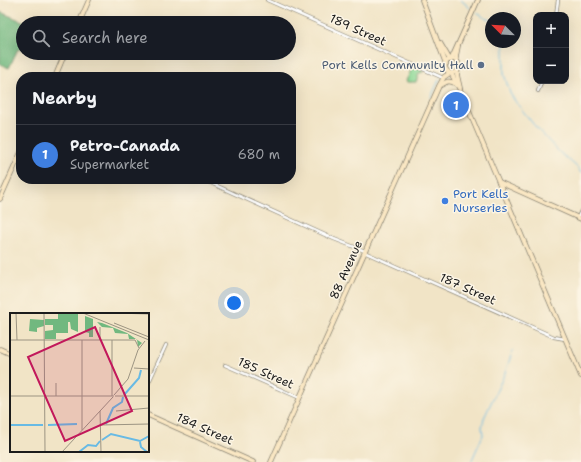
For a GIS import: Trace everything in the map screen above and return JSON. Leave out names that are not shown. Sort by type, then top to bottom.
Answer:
[{"type":"main road","points":[[82,16],[88,0]]},
{"type":"main road","points":[[422,0],[438,42],[445,66],[460,90],[581,376]]},
{"type":"main road","points":[[445,66],[451,60],[478,0]]},
{"type":"main road","points":[[438,42],[451,60],[457,63]]},
{"type":"main road","points":[[444,51],[450,52],[457,47]]},
{"type":"main road","points":[[457,47],[457,75],[460,90]]},
{"type":"main road","points":[[57,72],[62,60]]},
{"type":"main road","name":"88 Avenue","points":[[440,86],[441,77],[445,66]]},
{"type":"main road","points":[[450,73],[455,72],[458,69]]},
{"type":"main road","name":"88 Avenue","points":[[271,462],[444,77],[450,73]]},
{"type":"main road","points":[[440,86],[450,81],[456,84]]},
{"type":"main road","points":[[0,199],[16,163]]},
{"type":"main road","points":[[499,182],[580,218]]},
{"type":"main road","points":[[0,349],[10,354]]},
{"type":"main road","name":"184 Street","points":[[149,415],[253,462]]},
{"type":"street","name":"189 Street","points":[[268,0],[441,77]]},
{"type":"street","points":[[556,12],[558,0]]},
{"type":"street","points":[[538,91],[541,84]]},
{"type":"street","name":"187 Street","points":[[213,184],[542,332],[554,337],[565,339]]},
{"type":"street","points":[[580,218],[581,211]]},
{"type":"street","points":[[149,382],[166,345]]},
{"type":"street","name":"185 Street","points":[[226,365],[300,398]]},
{"type":"green space","points":[[0,12],[16,19],[16,53],[9,68],[0,64]]},
{"type":"green space","points":[[413,66],[423,72],[419,73],[416,82],[407,82],[406,81]]},
{"type":"waterway","points":[[461,0],[470,8]]},
{"type":"waterway","points":[[477,13],[485,18]]},
{"type":"waterway","points":[[504,48],[504,74],[510,93],[534,125],[558,151],[577,167],[581,173]]},
{"type":"waterway","points":[[431,97],[439,80]]},
{"type":"waterway","points":[[471,462],[483,435],[482,427],[484,418],[505,373],[513,350]]},
{"type":"place","name":"Port Kells Community Hall","points":[[481,65]]},
{"type":"place","name":"Petro-Canada","points":[[456,105]]},
{"type":"place","name":"Port Kells Nurseries","points":[[445,201]]}]
